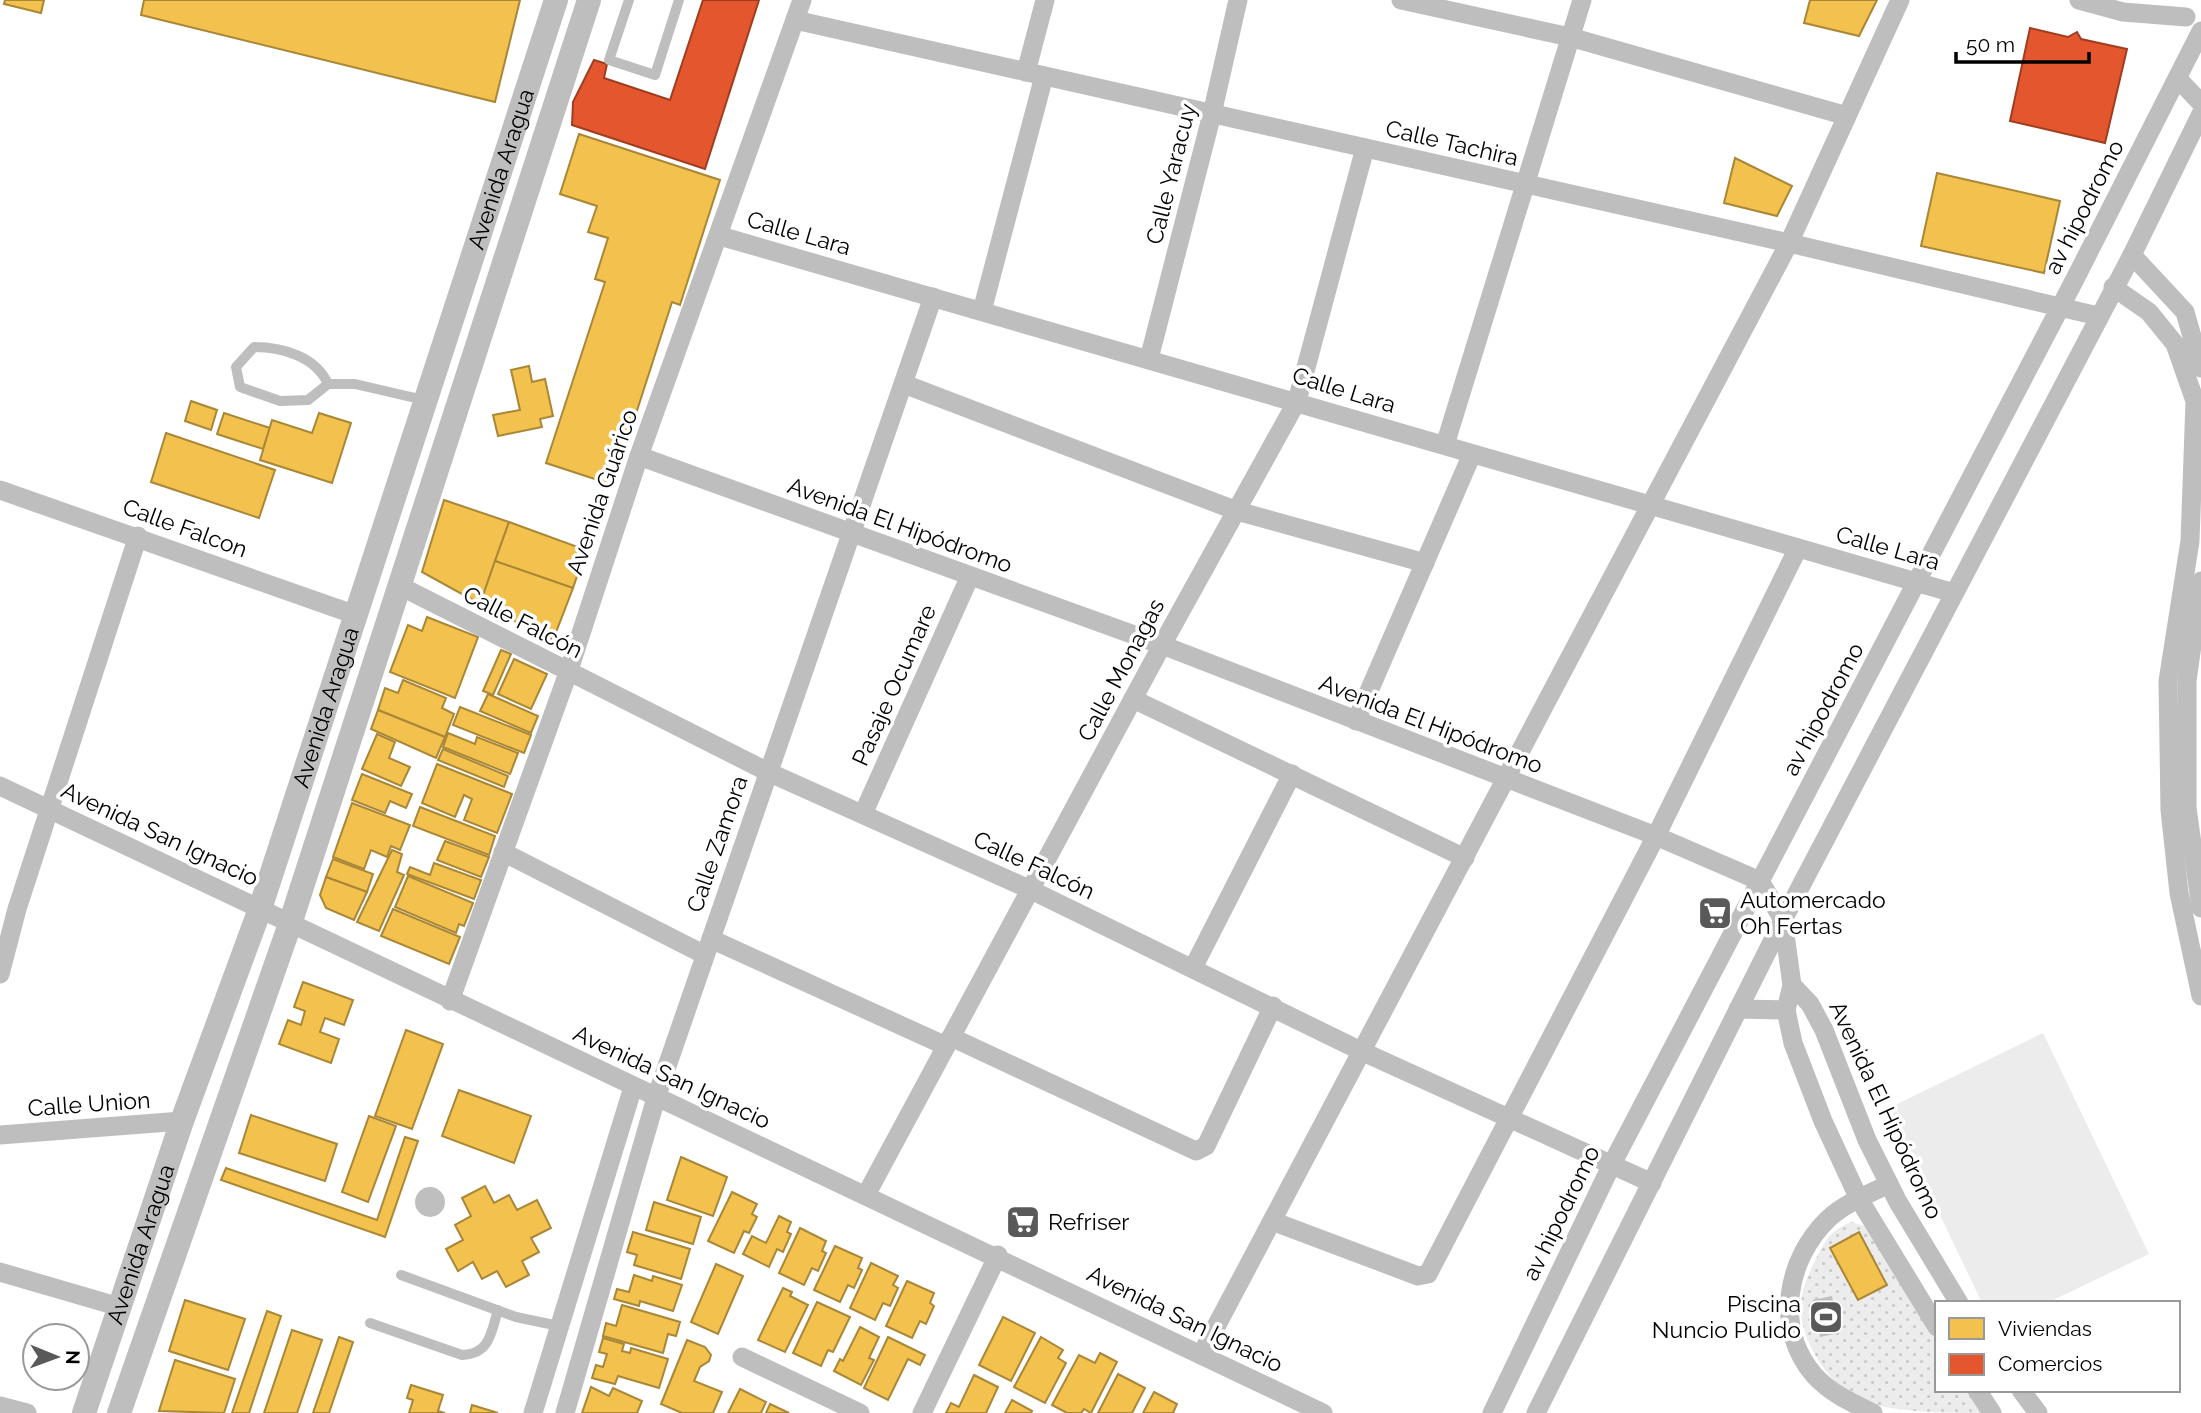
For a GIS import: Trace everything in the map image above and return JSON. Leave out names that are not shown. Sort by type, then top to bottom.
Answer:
[{"type":"street","name":"Avenida Aragua","points":[[84,1413],[182,1121],[260,909],[353,614],[556,0]]},
{"type":"street","name":"Avenida Aragua","points":[[119,1413],[290,924],[589,0]]},
{"type":"street","name":"Avenida Guárico","points":[[450,1001],[568,673],[639,456],[720,236],[802,0]]},
{"type":"street","points":[[982,311],[1035,74],[1045,0]]},
{"type":"street","name":"Calle Yaracuy","points":[[1149,359],[1212,114],[1238,0]]},
{"type":"street","points":[[1401,0],[1570,37],[1847,117]]},
{"type":"street","points":[[1445,446],[1582,0]]},
{"type":"street","points":[[1201,1355],[1789,243],[1900,0]]},
{"type":"street","points":[[2079,0],[2123,12],[2194,20]]},
{"type":"street","points":[[2150,0],[2194,20]]},
{"type":"street","name":"Calle Tachira","points":[[795,20],[1789,243],[2098,316]]},
{"type":"street","name":"av hipodromo","points":[[1492,1413],[1612,1164],[1917,582],[2201,31]]},
{"type":"street","points":[[2178,79],[2201,103]]},
{"type":"street","points":[[1536,1413],[1783,920],[2132,255],[2201,114]]},
{"type":"street","name":"Calle Monagas","points":[[866,1195],[1161,645],[1297,401],[1365,148]]},
{"type":"street","name":"Calle Lara","points":[[720,236],[1954,593]]},
{"type":"street","points":[[2132,255],[2185,313],[2201,368]]},
{"type":"street","points":[[2113,287],[2149,312],[2175,344],[2195,401],[2190,541],[2168,681],[2178,809],[2179,893],[2201,996]]},
{"type":"street","name":"Calle Zamora","points":[[565,1413],[656,1098],[933,297]]},
{"type":"street","points":[[904,384],[1237,511],[1425,563]]},
{"type":"street","points":[[1356,722],[1472,454]]},
{"type":"street","name":"Avenida El Hipódromo","points":[[639,456],[1161,645],[1656,836],[1760,881]]},
{"type":"street","name":"Calle Falcon","points":[[0,490],[138,536],[353,614]]},
{"type":"street","points":[[0,974],[9,908],[51,810],[138,536]]},
{"type":"street","points":[[1272,1221],[1418,1276],[1427,1274],[1511,1118],[1656,836],[1798,548]]},
{"type":"street","name":"Pasaje Ocumare","points":[[863,814],[970,576]]},
{"type":"street","points":[[2201,580],[2187,681],[2178,809],[2201,908]]},
{"type":"street","name":"Calle Falcón","points":[[398,585],[768,772],[1031,890],[1362,1051],[1652,1183]]},
{"type":"street","points":[[1133,699],[1465,858]]},
{"type":"street","points":[[1194,968],[1292,774]]},
{"type":"street","name":"Avenida San Ignacio","points":[[0,786],[656,1098],[998,1255],[1323,1413]]},
{"type":"street","points":[[503,852],[708,947],[948,1042],[1196,1151],[1206,1146],[1273,1006]]},
{"type":"street","points":[[1760,881],[1783,920],[1792,985],[1786,1010],[1793,1044],[1859,1199],[1935,1324]]},
{"type":"street","name":"Avenida El Hipódromo","points":[[1792,985],[1810,1004],[1824,1030],[1867,1140],[1889,1184],[1958,1301]]},
{"type":"street","points":[[1738,1009],[1786,1010]]},
{"type":"street","points":[[533,1413],[633,1087]]},
{"type":"street","name":"Calle Union","points":[[0,1135],[182,1121]]},
{"type":"street","points":[[1873,1413],[1838,1395],[1814,1375],[1797,1347],[1790,1315],[1790,1290],[1802,1254],[1829,1217],[1889,1184]]},
{"type":"street","points":[[922,1413],[998,1255]]},
{"type":"street","points":[[0,1272],[120,1307]]},
{"type":"street","points":[[742,1357],[860,1413]]},
{"type":"street","points":[[1978,1392],[1992,1413]]},
{"type":"street","points":[[2022,1392],[2038,1413]]},
{"type":"street","points":[[0,1406],[27,1413]]},
{"type":"lane","points":[[629,0],[609,60],[654,75],[679,0]]},
{"type":"lane","points":[[328,384],[322,370],[311,363],[269,347],[254,347],[236,367],[240,387],[280,401],[308,400],[328,384],[355,384],[424,400]]},
{"type":"lane","points":[[401,1275],[498,1310],[559,1326]]},
{"type":"lane","points":[[370,1323],[462,1354],[477,1354],[486,1347],[498,1310]]},
{"type":"shaded area","points":[[2043,1033],[2149,1254],[2051,1301],[1981,1301],[1889,1108]]},
{"type":"shaded area","points":[[430,1187],[441,1191],[445,1202],[441,1213],[430,1217],[419,1213],[415,1202],[419,1191]]},
{"type":"shaded area","points":[[1852,1222],[1864,1226],[1935,1339],[1935,1392],[1971,1392],[1987,1413],[1919,1411],[1870,1404],[1846,1392],[1820,1363],[1803,1327],[1802,1294],[1819,1252],[1839,1228]]},
{"type":"shaded area","name":"Piscina Nuncio Pulido","points":[[1832,1296],[1839,1333],[1820,1337],[1813,1300]]},
{"type":"building: Viviendas","points":[[5,0],[44,0],[41,13],[4,4]]},
{"type":"building: Viviendas","points":[[144,0],[520,0],[495,102],[141,15]]},
{"type":"building: Viviendas","points":[[1810,0],[1877,0],[1859,36],[1804,23]]},
{"type":"building: Viviendas","points":[[579,134],[720,180],[680,305],[672,302],[613,485],[546,463],[605,282],[595,279],[608,238],[588,232],[597,206],[560,194]]},
{"type":"building: Viviendas","points":[[1735,158],[1792,186],[1777,216],[1724,203]]},
{"type":"building: Viviendas","points":[[1937,173],[2060,201],[2044,273],[1921,246]]},
{"type":"building: Viviendas","points":[[529,366],[532,382],[545,379],[553,416],[540,419],[542,427],[498,436],[493,415],[520,410],[511,370]]},
{"type":"building: Viviendas","points":[[191,401],[217,410],[211,430],[185,421]]},
{"type":"building: Viviendas","points":[[224,413],[270,428],[263,449],[217,434]]},
{"type":"building: Viviendas","points":[[319,413],[351,423],[332,483],[260,460],[272,420],[312,433]]},
{"type":"building: Viviendas","points":[[166,433],[275,470],[259,518],[151,482]]},
{"type":"building: Viviendas","points":[[444,500],[509,522],[480,604],[422,572]]},
{"type":"building: Viviendas","points":[[509,522],[586,550],[573,588],[495,561]]},
{"type":"building: Viviendas","points":[[495,561],[573,588],[553,640],[480,604]]},
{"type":"building: Viviendas","points":[[427,617],[478,637],[455,698],[390,672],[408,625],[422,631]]},
{"type":"building: Viviendas","points":[[501,650],[511,654],[493,695],[483,691]]},
{"type":"building: Viviendas","points":[[514,659],[547,674],[531,709],[498,694]]},
{"type":"building: Viviendas","points":[[403,680],[446,698],[442,708],[454,714],[445,737],[378,710],[385,688],[398,693]]},
{"type":"building: Viviendas","points":[[488,694],[538,716],[531,733],[480,711]]},
{"type":"building: Viviendas","points":[[460,707],[531,735],[524,753],[453,725]]},
{"type":"building: Viviendas","points":[[378,710],[445,737],[436,758],[371,729]]},
{"type":"building: Viviendas","points":[[448,733],[475,744],[477,737],[518,753],[510,774],[443,747]]},
{"type":"building: Viviendas","points":[[377,734],[395,742],[389,758],[410,767],[401,786],[362,769]]},
{"type":"building: Viviendas","points":[[443,749],[508,776],[504,787],[438,760]]},
{"type":"building: Viviendas","points":[[437,764],[512,794],[497,833],[464,820],[472,799],[464,795],[455,817],[422,803]]},
{"type":"building: Viviendas","points":[[362,774],[412,794],[406,808],[390,801],[385,813],[352,800]]},
{"type":"building: Viviendas","points":[[352,803],[410,825],[400,850],[391,846],[387,857],[371,850],[364,869],[333,857]]},
{"type":"building: Viviendas","points":[[420,807],[495,836],[489,855],[413,826]]},
{"type":"building: Viviendas","points":[[445,841],[489,857],[481,877],[437,860]]},
{"type":"building: Viviendas","points":[[392,850],[402,854],[397,872],[404,875],[379,931],[357,922]]},
{"type":"building: Viviendas","points":[[333,859],[373,874],[367,892],[326,877]]},
{"type":"building: Viviendas","points":[[434,863],[481,880],[474,899],[407,874],[410,867],[430,875]]},
{"type":"building: Viviendas","points":[[408,876],[473,903],[464,926],[459,924],[456,933],[395,907]]},
{"type":"building: Viviendas","points":[[326,877],[367,892],[354,920],[326,908],[320,895]]},
{"type":"building: Viviendas","points":[[393,909],[460,937],[449,964],[381,936]]},
{"type":"building: Viviendas","points":[[303,982],[353,1000],[344,1025],[325,1018],[320,1032],[339,1039],[331,1063],[279,1044],[288,1020],[301,1025],[305,1011],[294,1007]]},
{"type":"building: Viviendas","points":[[406,1030],[443,1044],[412,1129],[375,1116]]},
{"type":"building: Viviendas","points":[[459,1090],[531,1116],[514,1163],[442,1136]]},
{"type":"building: Viviendas","points":[[251,1115],[337,1144],[325,1181],[239,1153]]},
{"type":"building: Viviendas","points":[[369,1116],[396,1126],[368,1202],[342,1192]]},
{"type":"building: Viviendas","points":[[405,1137],[418,1141],[385,1237],[221,1180],[226,1168],[377,1220]]},
{"type":"building: Viviendas","points":[[681,1157],[727,1177],[713,1216],[667,1200]]},
{"type":"building: Viviendas","points":[[485,1186],[494,1203],[509,1195],[517,1210],[537,1200],[551,1228],[531,1238],[539,1252],[522,1261],[529,1275],[506,1287],[497,1271],[482,1279],[473,1262],[458,1271],[446,1249],[463,1240],[455,1225],[471,1216],[462,1198]]},
{"type":"building: Viviendas","points":[[732,1192],[757,1204],[752,1214],[757,1217],[749,1233],[744,1231],[734,1253],[708,1241]]},
{"type":"building: Viviendas","points":[[654,1202],[701,1217],[693,1244],[646,1230]]},
{"type":"building: Viviendas","points":[[779,1216],[791,1222],[787,1232],[791,1234],[783,1252],[777,1249],[769,1267],[743,1254],[752,1236],[766,1243]]},
{"type":"building: Viviendas","points":[[800,1228],[826,1241],[822,1251],[826,1253],[818,1271],[812,1268],[804,1285],[779,1273]]},
{"type":"building: Viviendas","points":[[633,1232],[690,1249],[681,1279],[634,1265],[637,1255],[627,1252]]},
{"type":"building: Viviendas","points":[[1859,1232],[1887,1285],[1858,1300],[1830,1248]]},
{"type":"building: Viviendas","points":[[835,1246],[862,1258],[858,1268],[862,1270],[854,1288],[848,1285],[840,1302],[814,1290]]},
{"type":"building: Viviendas","points":[[871,1263],[898,1276],[893,1285],[898,1288],[890,1306],[883,1303],[875,1320],[850,1308]]},
{"type":"building: Viviendas","points":[[716,1264],[743,1276],[718,1334],[691,1322]]},
{"type":"building: Viviendas","points":[[634,1275],[652,1281],[653,1276],[682,1285],[673,1311],[640,1301],[639,1306],[614,1299],[617,1289],[629,1292]]},
{"type":"building: Viviendas","points":[[907,1281],[934,1293],[930,1303],[934,1306],[926,1324],[920,1321],[912,1338],[886,1326]]},
{"type":"building: Viviendas","points":[[783,1288],[792,1292],[790,1296],[808,1305],[785,1352],[758,1340]]},
{"type":"building: Viviendas","points":[[185,1300],[245,1319],[228,1370],[169,1351]]},
{"type":"building: Viviendas","points":[[817,1302],[850,1317],[833,1352],[828,1350],[821,1366],[793,1353]]},
{"type":"building: Viviendas","points":[[622,1305],[680,1322],[676,1336],[668,1334],[663,1353],[603,1336],[606,1323],[616,1326]]},
{"type":"building: Viviendas","points":[[267,1311],[281,1316],[249,1413],[232,1413]]},
{"type":"building: Viviendas","points":[[1003,1317],[1035,1333],[1011,1381],[979,1365]]},
{"type":"building: Viviendas","points":[[860,1327],[879,1337],[869,1358],[874,1360],[861,1385],[834,1371],[840,1359],[843,1361]]},
{"type":"building: Viviendas","points":[[292,1330],[322,1340],[297,1413],[264,1413]]},
{"type":"building: Viviendas","points":[[339,1337],[353,1342],[329,1413],[313,1413]]},
{"type":"building: Viviendas","points":[[888,1337],[925,1355],[920,1365],[908,1359],[888,1400],[864,1388]]},
{"type":"building: Viviendas","points":[[1041,1337],[1063,1350],[1058,1358],[1066,1363],[1045,1403],[1014,1387]]},
{"type":"building: Viviendas","points":[[603,1338],[624,1344],[622,1351],[630,1353],[631,1348],[668,1359],[659,1388],[618,1376],[615,1384],[592,1378],[596,1365],[603,1367],[607,1354],[599,1352]]},
{"type":"building: Viviendas","points":[[687,1340],[705,1347],[711,1355],[709,1361],[700,1367],[694,1381],[722,1392],[713,1413],[682,1413],[661,1404]]},
{"type":"building: Viviendas","points":[[1100,1353],[1117,1362],[1091,1413],[1084,1409],[1081,1413],[1067,1413],[1052,1405],[1079,1355],[1095,1363]]},
{"type":"building: Viviendas","points":[[175,1360],[235,1379],[224,1413],[159,1411]]},
{"type":"building: Viviendas","points":[[1118,1374],[1145,1388],[1132,1413],[1098,1413]]},
{"type":"building: Viviendas","points":[[974,1375],[998,1387],[986,1413],[946,1413],[951,1403],[959,1407]]},
{"type":"building: Viviendas","points":[[411,1385],[443,1395],[438,1411],[445,1413],[409,1413],[413,1400],[407,1398]]},
{"type":"building: Viviendas","points":[[591,1387],[609,1396],[613,1388],[642,1401],[637,1413],[582,1413]]},
{"type":"building: Viviendas","points":[[740,1389],[766,1402],[761,1413],[728,1413]]},
{"type":"building: Viviendas","points":[[1154,1392],[1177,1404],[1173,1413],[1143,1413]]},
{"type":"building: Viviendas","points":[[1012,1400],[1032,1411],[1031,1413],[1005,1413]]},
{"type":"building: Viviendas","points":[[770,1404],[789,1413],[766,1413]]},
{"type":"building: Viviendas","points":[[472,1405],[498,1413],[470,1413]]},
{"type":"building: Comercios","points":[[703,0],[759,0],[705,169],[572,125],[573,102],[594,60],[607,64],[604,78],[670,100]]},
{"type":"building: Comercios","points":[[2030,28],[2068,37],[2077,32],[2081,39],[2127,49],[2105,143],[2010,121]]},
{"type":"place","name":"Automercado Oh Fertas","points":[[1715,913]]},
{"type":"place","name":"Refriser","points":[[1023,1222]]},
{"type":"place","name":"Piscina Nuncio Pulido","points":[[1826,1317]]}]
